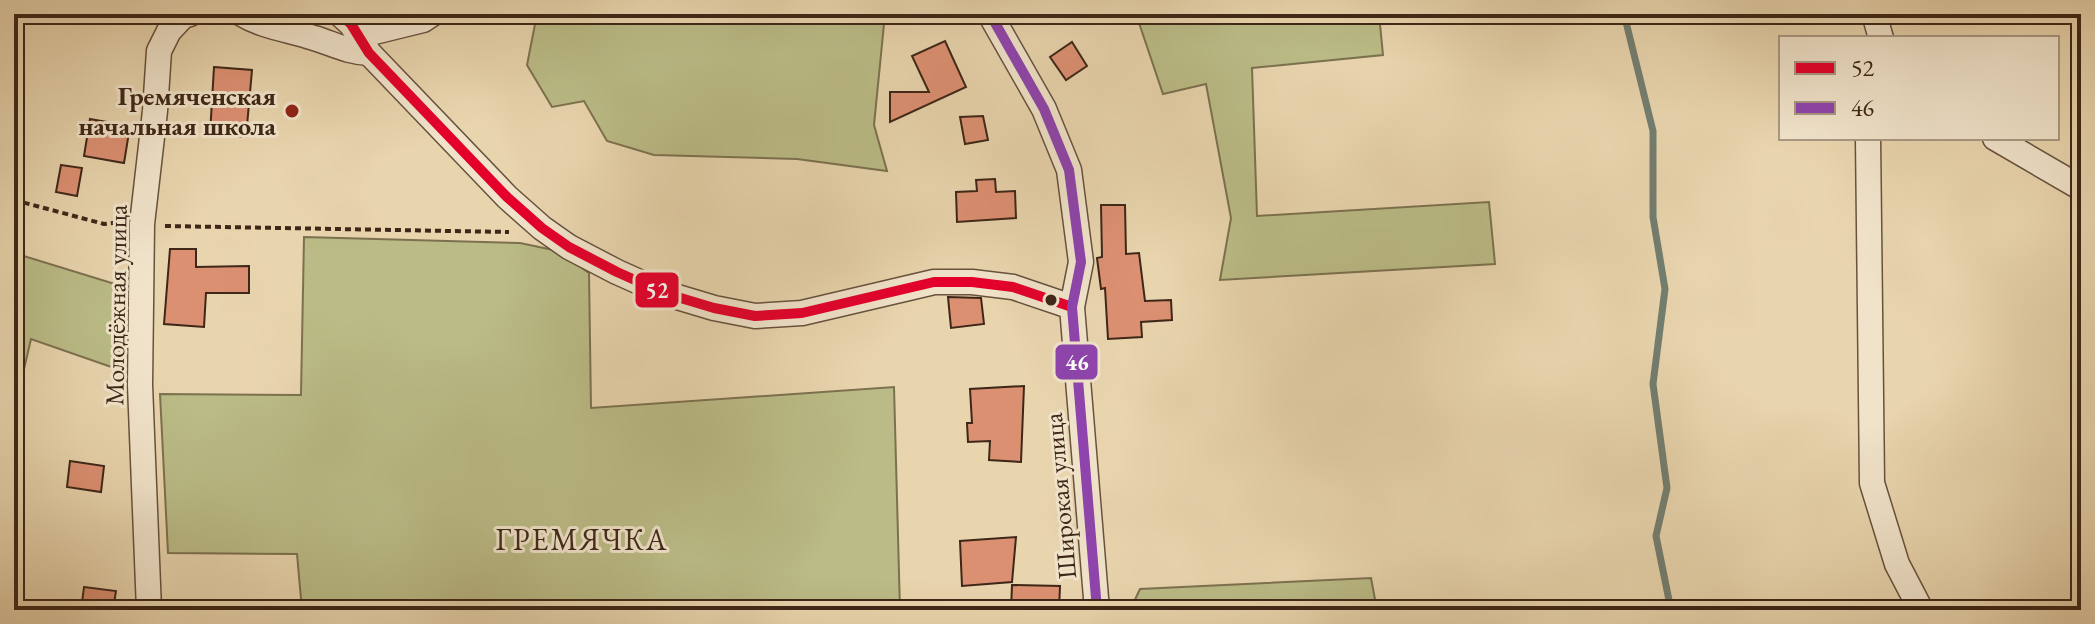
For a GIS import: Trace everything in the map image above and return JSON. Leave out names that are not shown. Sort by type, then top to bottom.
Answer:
[{"type":"street","name":"Молодёжная улица","points":[[149,610],[140,385],[142,224],[159,51],[169,31],[183,16],[190,14]]},
{"type":"street","points":[[340,14],[364,44],[507,197],[542,228],[569,247],[664,293],[755,316],[802,313],[934,282],[972,282],[1013,287],[1072,307]]},
{"type":"street","points":[[239,15],[352,52],[432,14]]},
{"type":"street","name":"Широкая улица","points":[[990,14],[1044,109],[1069,170],[1081,262],[1072,307],[1097,610]]},
{"type":"street","points":[[1871,36],[1873,14]]},
{"type":"street","points":[[1873,14],[1880,36]]},
{"type":"street","points":[[1868,140],[1872,483],[1897,564],[1921,610]]},
{"type":"street","points":[[1998,140],[2081,188]]},
{"type":"path","points":[[14,200],[104,224],[525,233],[542,228]]},
{"type":"green space","points":[[537,14],[885,14],[874,125],[887,171],[797,159],[654,155],[607,141],[584,101],[552,107],[527,65]]},
{"type":"green space","points":[[1136,14],[1379,14],[1383,55],[1252,68],[1257,216],[1489,202],[1495,264],[1220,280],[1231,218],[1206,84],[1163,94]]},
{"type":"green space","points":[[304,237],[520,243],[558,251],[589,273],[591,408],[894,387],[900,610],[302,610],[297,554],[168,553],[160,394],[301,395]]},
{"type":"green space","points":[[14,253],[115,284],[120,370],[31,339],[14,412]]},
{"type":"green space","points":[[1371,578],[1377,610],[1130,610],[1140,589]]},
{"type":"building","points":[[945,41],[966,87],[890,122],[890,92],[929,92],[912,56]]},
{"type":"building","points":[[1072,42],[1087,66],[1066,80],[1050,57]]},
{"type":"building","points":[[214,67],[252,70],[246,137],[210,134]]},
{"type":"building","points":[[983,116],[988,140],[965,144],[960,117]]},
{"type":"building","points":[[90,119],[130,126],[124,163],[84,156]]},
{"type":"building","points":[[61,165],[82,168],[77,196],[56,192]]},
{"type":"building","points":[[995,179],[996,192],[1015,191],[1016,218],[957,222],[956,192],[977,191],[976,180]]},
{"type":"building","points":[[1101,205],[1125,205],[1126,254],[1139,253],[1145,301],[1171,300],[1172,320],[1141,322],[1142,337],[1108,339],[1105,288],[1101,289],[1097,258],[1102,257]]},
{"type":"building","points":[[170,249],[196,249],[196,267],[249,266],[249,293],[206,293],[204,327],[164,324]]},
{"type":"building","points":[[948,297],[981,298],[984,324],[951,328]]},
{"type":"building","points":[[1024,386],[1021,462],[989,460],[990,441],[968,442],[967,423],[972,423],[970,389]]},
{"type":"building","points":[[70,461],[104,466],[101,492],[67,487]]},
{"type":"building","points":[[1016,537],[1012,582],[962,586],[960,541]]},
{"type":"building","points":[[1012,585],[1060,586],[1059,610],[1011,610]]},
{"type":"building","points":[[84,587],[116,591],[113,610],[81,610]]},
{"type":"waterway","points":[[1624,14],[1653,131],[1653,217],[1665,289],[1653,384],[1667,488],[1656,536],[1671,610]]},
{"type":"transit line","name":"52","points":[[340,14],[351,24],[369,53],[507,197],[542,228],[569,247],[664,293],[755,316],[802,313],[934,282],[972,282],[1013,287],[1072,307]]},
{"type":"transit line","name":"46","points":[[990,14],[1044,109],[1069,170],[1081,262],[1072,307],[1097,610]]},
{"type":"place","name":"Гремяченская начальная школа","points":[[292,111]]},
{"type":"district","name":"ГРЕМЯЧКА","points":[[582,540]]}]
